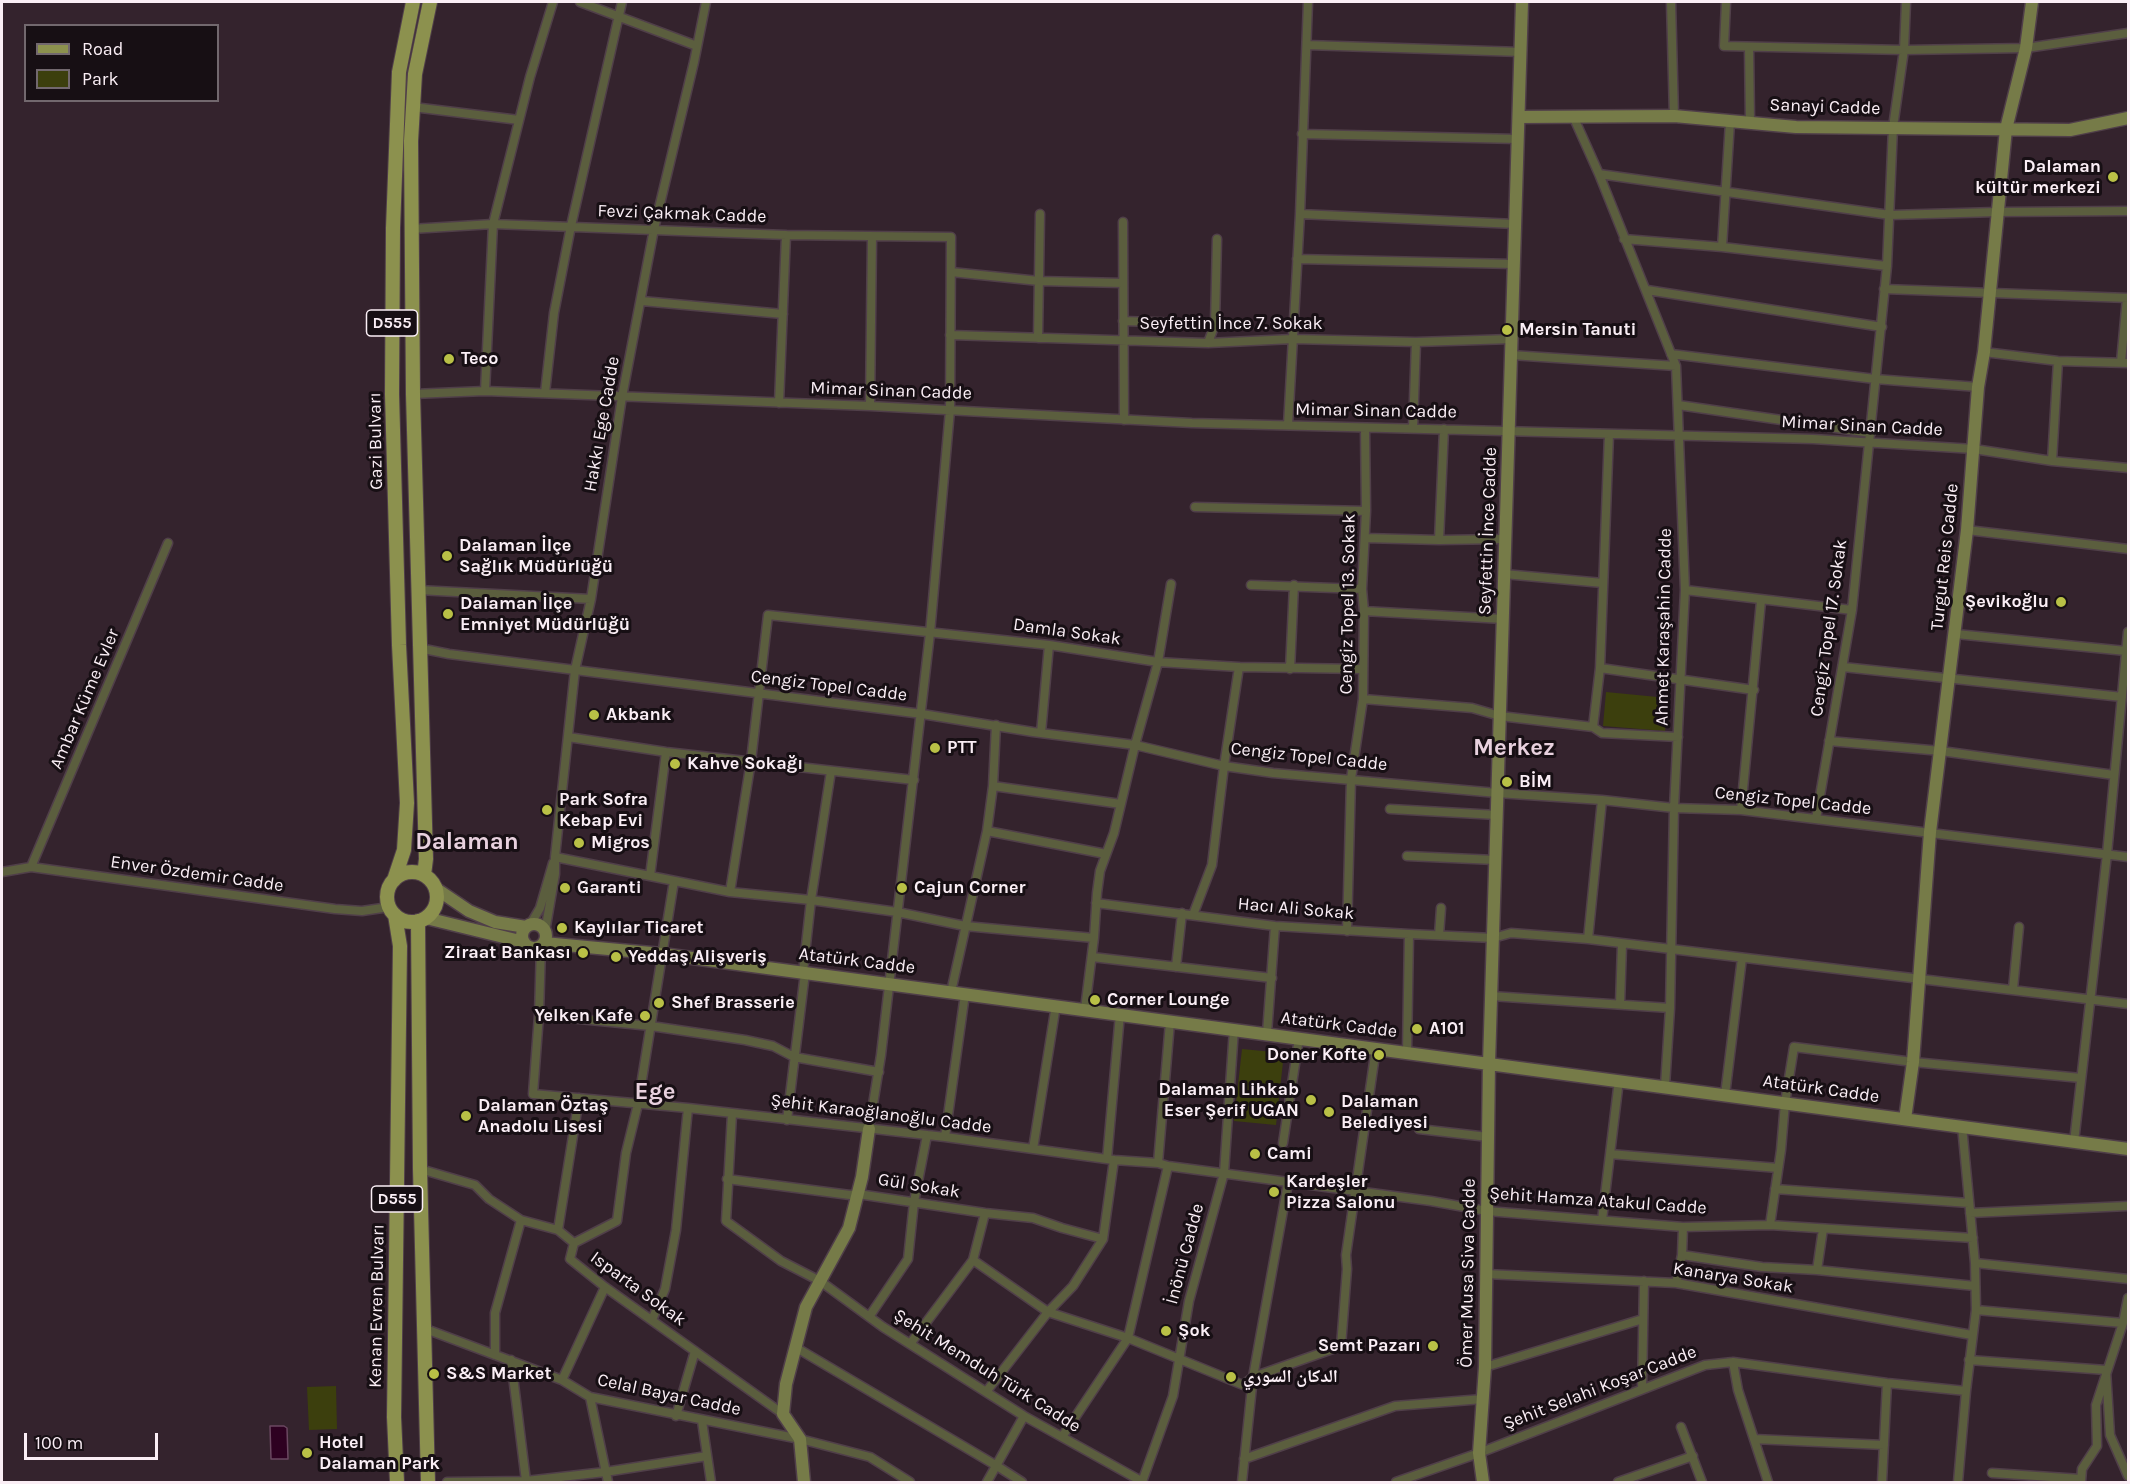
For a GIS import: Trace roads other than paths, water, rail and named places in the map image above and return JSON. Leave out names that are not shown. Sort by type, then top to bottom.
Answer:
[{"type":"main road","name":"Gazi Bulvarı","points":[[394,880],[404,850],[407,803],[399,645],[392,394],[393,228],[399,72],[413,2]]},
{"type":"main road","name":"Gazi Bulvarı","points":[[424,875],[426,859],[419,648],[411,230],[413,107],[416,74],[430,2]]},
{"type":"main road","name":"Seyfettin İnce Cadde","points":[[1489,1063],[1522,2]]},
{"type":"main road","name":"Turgut Reis Cadde","points":[[1905,1119],[1913,1062],[1930,832],[1956,634],[1978,387],[2006,129],[2026,48],[2032,2]]},
{"type":"main road","name":"Sanayi Cadde","points":[[1519,117],[1674,116],[1796,127],[2070,130],[2128,118]]},
{"type":"main road","points":[[408,872],[424,875],[435,888],[469,911],[495,922],[528,926],[537,924],[543,940],[534,948],[524,942],[422,919],[402,920],[392,911],[387,893],[394,880],[408,872]]},
{"type":"main road","points":[[422,919],[436,904],[435,888]]},
{"type":"main road","name":"Kenan Evren Bulvarı","points":[[392,911],[400,946],[394,1417],[397,1482]]},
{"type":"main road","name":"D555","points":[[422,919],[420,1169],[428,1482]]},
{"type":"main road","points":[[524,942],[523,934],[528,926]]},
{"type":"main road","name":"Atatürk Cadde","points":[[543,940],[1056,1005],[2128,1149]]},
{"type":"main road","name":"Ömer Musa Siva Cadde","points":[[1483,1482],[1479,1453],[1485,1367],[1489,1063]]},
{"type":"main road","points":[[804,1482],[800,1439],[783,1414],[786,1384],[801,1318],[849,1228],[858,1194],[869,1129]]},
{"type":"street","points":[[485,391],[494,224],[519,120],[545,23],[553,2]]},
{"type":"street","points":[[580,2],[697,46]]},
{"type":"street","points":[[545,393],[554,312],[571,226],[622,2]]},
{"type":"street","name":"Hakkı Ege Cadde","points":[[533,1094],[543,940],[555,874],[575,670],[591,598],[622,396],[654,230],[706,2]]},
{"type":"street","points":[[1288,425],[1300,214],[1308,2]]},
{"type":"street","points":[[1671,2],[1674,116]]},
{"type":"street","points":[[1726,2],[1724,46],[1904,50],[2026,48],[2128,33]]},
{"type":"street","name":"Cengiz Topel 17. Sokak","points":[[1816,819],[1852,610],[1882,327],[1890,215],[1893,128],[1904,50],[1906,2]]},
{"type":"street","points":[[1307,45],[1521,52]]},
{"type":"street","points":[[1749,47],[1750,122]]},
{"type":"street","points":[[413,107],[519,120]]},
{"type":"street","name":"Ahmet Karaşahin Cadde","points":[[1573,116],[1647,290],[1676,366],[1685,591],[1674,807],[1670,1008],[1665,1086]]},
{"type":"street","points":[[1722,247],[1730,122]]},
{"type":"street","points":[[1302,134],[1518,140]]},
{"type":"street","points":[[1599,174],[1890,215],[2128,212]]},
{"type":"street","points":[[1038,338],[1040,214]]},
{"type":"street","points":[[1300,214],[1515,224]]},
{"type":"street","points":[[1123,222],[1124,420]]},
{"type":"street","name":"Fevzi Çakmak Cadde","points":[[411,230],[494,224],[786,235],[951,237],[951,272]]},
{"type":"street","points":[[779,403],[786,235]]},
{"type":"street","points":[[870,406],[872,237]]},
{"type":"street","points":[[1208,343],[1215,324],[1217,239]]},
{"type":"street","points":[[1624,239],[1722,247],[1887,266]]},
{"type":"street","points":[[1297,259],[1514,264]]},
{"type":"street","points":[[869,1129],[879,1072],[930,633],[950,410],[951,272],[1038,281],[1123,283]]},
{"type":"street","points":[[1884,289],[2128,298],[2125,363],[2058,361],[1983,352]]},
{"type":"street","points":[[1647,290],[1882,327]]},
{"type":"street","points":[[642,301],[783,314]]},
{"type":"street","points":[[1123,321],[1215,324]]},
{"type":"street","name":"Seyfettin İnce 7. Sokak","points":[[951,335],[1208,343],[1293,339],[1416,342],[1512,339]]},
{"type":"street","points":[[1413,428],[1416,342]]},
{"type":"street","points":[[1671,354],[1875,379],[1978,387]]},
{"type":"street","points":[[1511,355],[1676,366]]},
{"type":"street","points":[[2052,461],[2058,361]]},
{"type":"street","name":"Mimar Sinan Cadde","points":[[413,394],[485,391],[545,393],[870,406],[1192,423],[1679,436],[1870,437],[2052,461],[2128,468]]},
{"type":"street","points":[[1678,405],[1870,437]]},
{"type":"street","name":"Cengiz Topel 13. Sokak","points":[[1347,931],[1351,779],[1363,699],[1362,589],[1366,510],[1365,428]]},
{"type":"street","points":[[1440,540],[1444,429]]},
{"type":"street","points":[[1593,727],[1600,668],[1609,434]]},
{"type":"street","points":[[1195,507],[1366,510]]},
{"type":"street","points":[[1967,530],[2128,549]]},
{"type":"street","points":[[1365,538],[1505,539]]},
{"type":"street","name":"Ambar Küme Evler","points":[[31,867],[168,543]]},
{"type":"street","points":[[1504,574],[1604,583]]},
{"type":"street","points":[[1085,1009],[1095,938],[1100,871],[1114,833],[1158,662],[1172,584]]},
{"type":"street","points":[[1251,585],[1362,589]]},
{"type":"street","points":[[1290,669],[1294,585]]},
{"type":"street","points":[[418,590],[591,598]]},
{"type":"street","points":[[1685,591],[1852,610]]},
{"type":"street","points":[[1741,810],[1761,601]]},
{"type":"street","points":[[1364,611],[1503,620]]},
{"type":"street","name":"Damla Sokak","points":[[758,693],[768,615],[1049,645],[1158,662],[1290,669],[1362,669]]},
{"type":"street","points":[[2074,1142],[2107,854],[2128,632]]},
{"type":"street","points":[[1956,634],[2126,651]]},
{"type":"street","points":[[1041,733],[1049,645]]},
{"type":"street","name":"Cengiz Topel Cadde","points":[[419,648],[922,714],[1135,745],[1224,766],[1273,773],[1674,807],[1741,810],[2128,857]]},
{"type":"street","points":[[1193,915],[1212,865],[1239,667]]},
{"type":"street","points":[[1843,667],[2122,697]]},
{"type":"street","points":[[1600,668],[1754,690]]},
{"type":"street","points":[[730,892],[751,761],[758,693]]},
{"type":"street","points":[[1363,699],[1472,708],[1500,716],[1593,727],[1602,733],[1678,737]]},
{"type":"street","points":[[951,992],[987,831],[993,786],[996,725]]},
{"type":"street","points":[[568,737],[666,752],[914,780]]},
{"type":"street","points":[[1829,741],[1941,752],[2114,775]]},
{"type":"street","points":[[650,876],[666,752]]},
{"type":"street","points":[[787,1120],[811,900],[831,771]]},
{"type":"street","points":[[993,786],[1121,804]]},
{"type":"street","points":[[1588,939],[1602,800]]},
{"type":"street","points":[[1390,809],[1497,815]]},
{"type":"street","points":[[987,831],[1106,854]]},
{"type":"street","points":[[1407,856],[1495,860]]},
{"type":"street","points":[[555,857],[730,892],[897,912],[965,926],[1095,938]]},
{"type":"street","name":"Hakkı Ege Cadde","points":[[528,926],[540,908],[555,857]]},
{"type":"street","name":"Enver Özdemir Cadde","points":[[2,872],[31,867],[335,909],[392,911]]},
{"type":"street","points":[[574,1243],[617,1221],[626,1153],[638,1104],[674,881]]},
{"type":"street","name":"Hacı Ali Sokak","points":[[1096,903],[1275,926],[1438,936],[1493,938],[1512,933],[1588,939],[1622,945],[1919,977],[2128,1004]]},
{"type":"street","points":[[1438,936],[1441,908]]},
{"type":"street","points":[[1176,967],[1182,914]]},
{"type":"street","points":[[1267,1034],[1275,926]]},
{"type":"street","points":[[2013,989],[2019,927]]},
{"type":"street","points":[[1407,1052],[1409,934]]},
{"type":"street","points":[[1620,1004],[1622,945]]},
{"type":"street","points":[[1092,957],[1272,978]]},
{"type":"street","points":[[1725,1095],[1742,958]]},
{"type":"street","points":[[945,1137],[965,994]]},
{"type":"street","points":[[1491,996],[1670,1008]]},
{"type":"street","points":[[1033,1149],[1056,1005]]},
{"type":"street","points":[[986,1392],[1048,1312],[1073,1286],[1103,1239],[1111,1159],[1120,1014]]},
{"type":"street","points":[[539,1015],[651,1026],[745,1040],[773,1046],[794,1057],[879,1072]]},
{"type":"street","points":[[1062,1437],[1128,1338],[1163,1164],[1170,1022]]},
{"type":"street","name":"İnönü Cadde","points":[[1142,1482],[1173,1396],[1189,1301],[1224,1173],[1234,1029]]},
{"type":"street","points":[[1283,1143],[1299,1038]]},
{"type":"street","points":[[1770,1226],[1794,1047],[1913,1062],[2081,1078]]},
{"type":"street","points":[[973,1260],[1048,1312],[1128,1338],[1243,1385],[1253,1377],[1341,1347],[1346,1255],[1376,1048]]},
{"type":"street","points":[[1602,1220],[1619,1080]]},
{"type":"street","name":"Şehit Karaoğlanoğlu Cadde","points":[[533,1094],[688,1108],[945,1137],[1224,1173]]},
{"type":"street","points":[[558,1230],[579,1098]]},
{"type":"street","points":[[652,1320],[665,1288],[676,1230],[688,1108]]},
{"type":"street","points":[[727,1179],[732,1114]]},
{"type":"street","points":[[1958,1482],[1976,1310],[1975,1263],[1962,1126]]},
{"type":"street","points":[[1419,1129],[1488,1137]]},
{"type":"street","points":[[869,1317],[908,1259],[914,1202],[927,1135]]},
{"type":"street","points":[[1610,1154],[1778,1168]]},
{"type":"street","name":"Isparta Sokak","points":[[420,1169],[476,1185],[489,1199],[521,1220],[558,1230],[574,1243],[570,1259],[605,1287],[783,1414]]},
{"type":"street","name":"Şehit Hamza Atakul Cadde","points":[[1224,1173],[1431,1201],[1487,1211],[1683,1227],[1770,1226],[1973,1238]]},
{"type":"street","name":"Gül Sokak","points":[[727,1179],[1033,1218],[1103,1239]]},
{"type":"street","name":"Şehit Memduh Türk Cadde","points":[[727,1179],[726,1221],[781,1261],[820,1281],[869,1317],[1024,1416],[1142,1482]]},
{"type":"street","points":[[1242,1482],[1253,1377],[1288,1183]]},
{"type":"street","points":[[1775,1189],[1969,1203]]},
{"type":"street","points":[[1970,1214],[2128,1206]]},
{"type":"street","points":[[910,1344],[973,1260],[985,1213]]},
{"type":"street","points":[[495,1355],[495,1313],[521,1220]]},
{"type":"street","points":[[1676,1283],[1682,1255],[1683,1227]]},
{"type":"street","points":[[1817,1270],[1823,1229]]},
{"type":"street","points":[[1682,1255],[1762,1267],[1817,1270],[1975,1286]]},
{"type":"street","points":[[1975,1263],[2128,1279]]},
{"type":"street","name":"Kanarya Sokak","points":[[1486,1274],[1676,1283],[1972,1335]]},
{"type":"street","points":[[1642,1389],[1644,1281]]},
{"type":"street","points":[[562,1380],[605,1287]]},
{"type":"street","points":[[1992,1473],[2081,1481],[2082,1469],[2097,1446],[2096,1405],[2123,1323],[2128,1298]]},
{"type":"street","points":[[1976,1310],[2123,1323]]},
{"type":"street","points":[[1485,1367],[1643,1318]]},
{"type":"street","name":"Celal Bayar Cadde","points":[[423,1328],[562,1380],[590,1397],[800,1439],[870,1457],[907,1481]]},
{"type":"street","points":[[795,1347],[1022,1482]]},
{"type":"street","points":[[676,1416],[695,1351]]},
{"type":"street","points":[[511,1360],[526,1481]]},
{"type":"street","points":[[1969,1360],[2106,1370]]},
{"type":"street","points":[[1733,1362],[1738,1390],[1768,1482]]},
{"type":"street","name":"Şehit Selahi Koşar Cadde","points":[[1398,1482],[1705,1365],[1733,1362],[1887,1383],[1966,1391]]},
{"type":"street","points":[[2106,1370],[2110,1435],[2128,1476]]},
{"type":"street","points":[[1882,1482],[1887,1383]]},
{"type":"street","points":[[590,1397],[608,1482]]},
{"type":"street","points":[[1244,1459],[1395,1406],[1483,1398]]},
{"type":"street","points":[[987,1482],[1024,1416]]},
{"type":"street","points":[[702,1420],[711,1482]]},
{"type":"street","points":[[1681,1427],[1702,1482]]},
{"type":"street","points":[[1754,1439],[1884,1445]]},
{"type":"street","points":[[447,1482],[526,1481],[605,1472],[708,1456]]},
{"type":"street","points":[[1618,1482],[1693,1456]]},
{"type":"place","name":"Dalaman kültür merkezi","points":[[2113,177]]},
{"type":"place","name":"Mersin Tanuti","points":[[1507,330]]},
{"type":"place","name":"Teco","points":[[449,359]]},
{"type":"place","name":"Dalaman İlçe Sağlık Müdürlüğü","points":[[447,556]]},
{"type":"place","name":"Şevikoğlu","points":[[2061,602]]},
{"type":"place","name":"Dalaman İlçe Emniyet Müdürlüğü","points":[[448,614]]},
{"type":"place","name":"Akbank","points":[[594,715]]},
{"type":"place","name":"PTT","points":[[935,748]]},
{"type":"place","name":"Kahve Sokağı","points":[[675,764]]},
{"type":"place","name":"BİM","points":[[1507,782]]},
{"type":"place","name":"Park Sofra Kebap Evi","points":[[547,810]]},
{"type":"place","name":"Migros","points":[[579,843]]},
{"type":"place","name":"Garanti","points":[[565,888]]},
{"type":"place","name":"Cajun Corner","points":[[902,888]]},
{"type":"place","name":"Kaylılar Ticaret","points":[[562,928]]},
{"type":"place","name":"Ziraat Bankası","points":[[583,953]]},
{"type":"place","name":"Yeddaş Alişveriş","points":[[616,957]]},
{"type":"place","name":"Corner Lounge","points":[[1095,1000]]},
{"type":"place","name":"Shef Brasserie","points":[[659,1003]]},
{"type":"place","name":"Yelken Kafe","points":[[645,1016]]},
{"type":"place","name":"A101","points":[[1417,1029]]},
{"type":"place","name":"Doner Kofte","points":[[1379,1055]]},
{"type":"place","name":"Dalaman Lihkab Eser Şerif UGAN","points":[[1311,1100]]},
{"type":"place","name":"Dalaman Belediyesi","points":[[1329,1112]]},
{"type":"place","name":"Dalaman Öztaş Anadolu Lisesi","points":[[466,1116]]},
{"type":"place","name":"Cami","points":[[1255,1154]]},
{"type":"place","name":"Kardeşler Pizza Salonu","points":[[1274,1192]]},
{"type":"place","name":"Şok","points":[[1166,1331]]},
{"type":"place","name":"Semt Pazarı","points":[[1433,1346]]},
{"type":"place","name":"S&S Market","points":[[434,1374]]},
{"type":"place","name":"الدكان السوري","points":[[1231,1377]]},
{"type":"place","name":"Hotel Dalaman Park","points":[[307,1453]]},
{"type":"district","name":"Merkez","points":[[1514,748]]},
{"type":"district","name":"Dalaman","points":[[467,842]]},
{"type":"district","name":"Ege","points":[[655,1092]]}]
